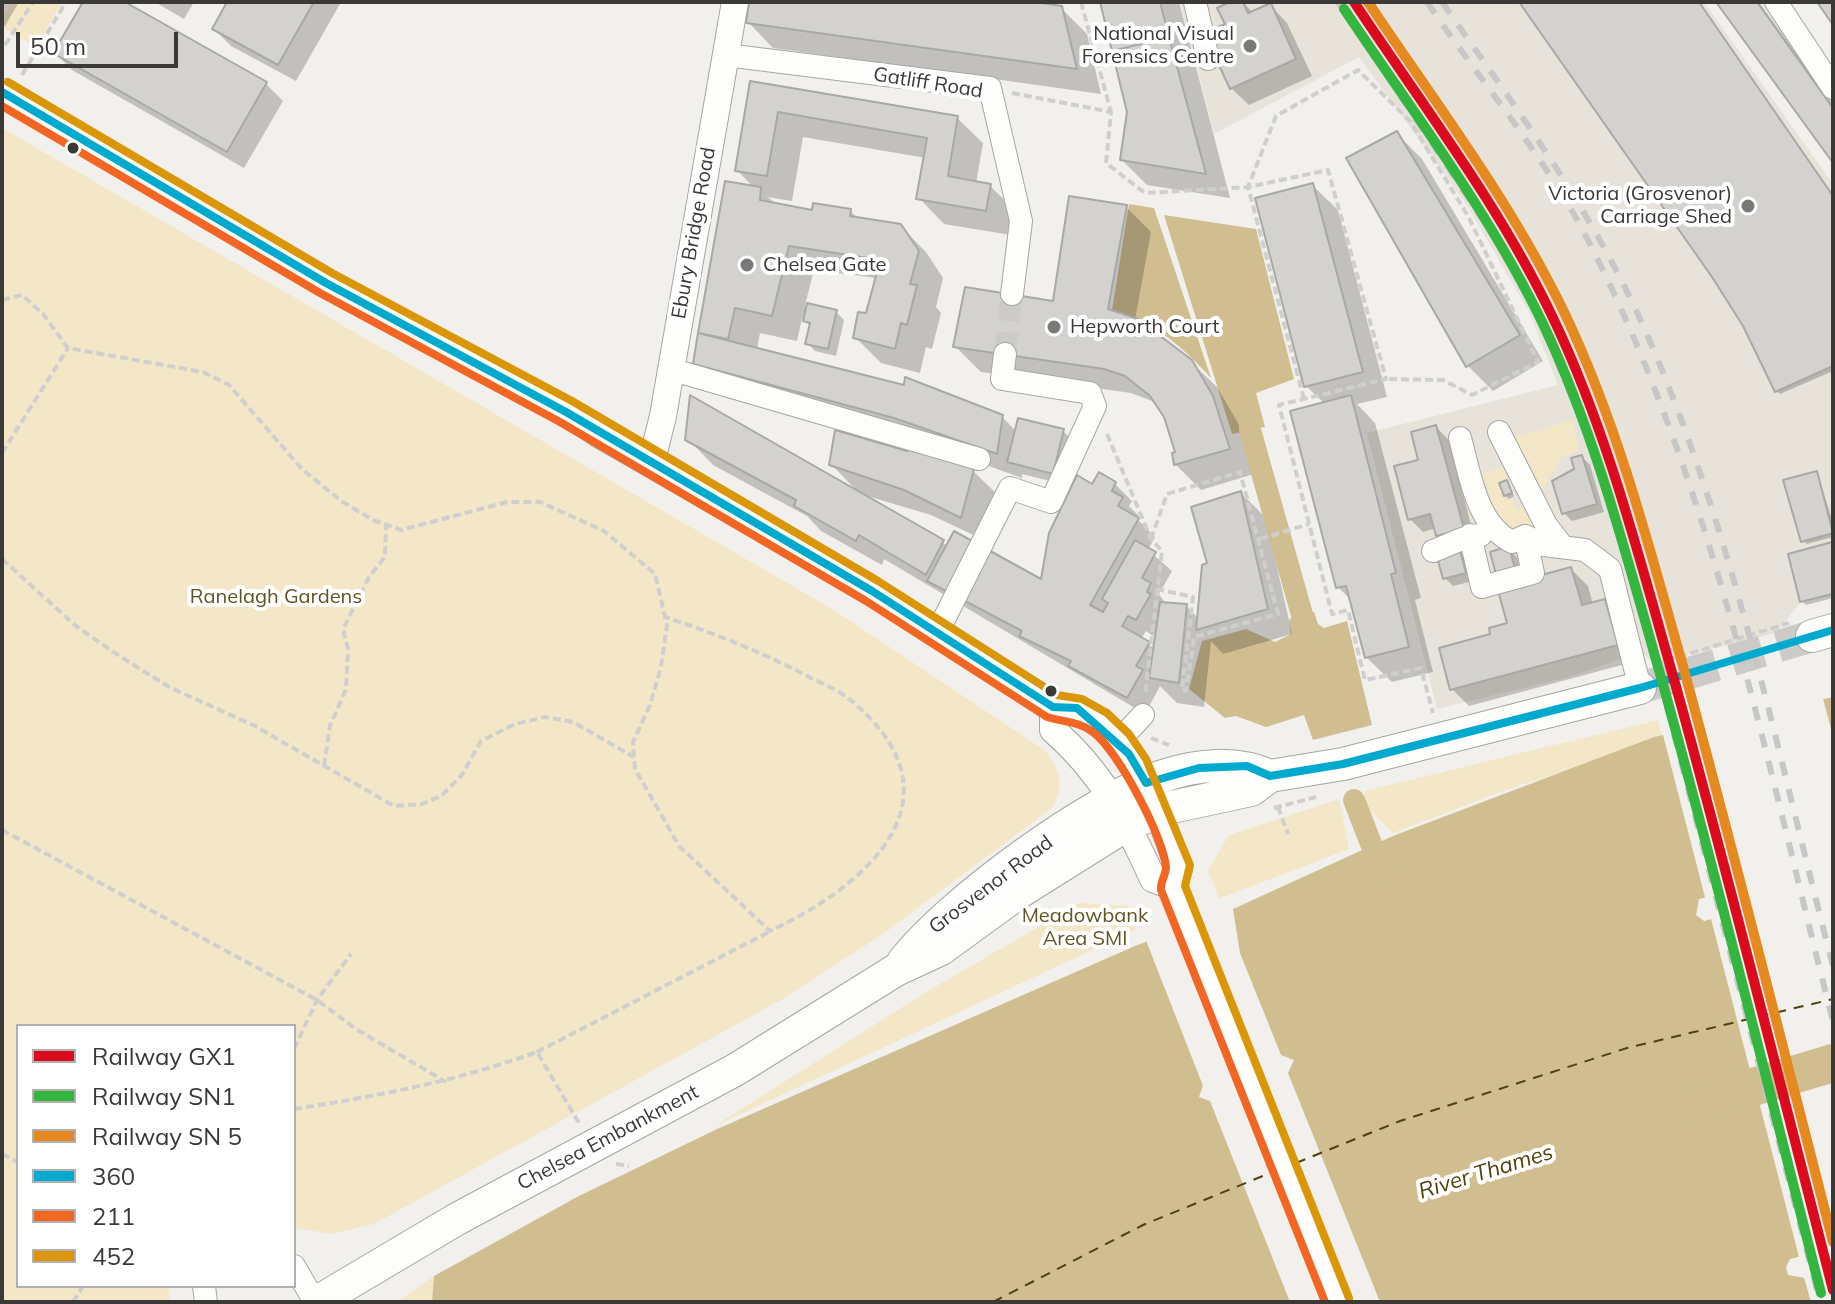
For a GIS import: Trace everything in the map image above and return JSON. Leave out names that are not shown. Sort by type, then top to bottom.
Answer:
[{"type":"highway","name":"Grosvenor Road","points":[[896,970],[930,929],[1013,866],[1153,797],[1251,790],[1270,776],[1343,764],[1642,678]]},
{"type":"highway","name":"Chelsea Embankment","points":[[316,1302],[457,1219],[735,1070],[896,970]]},
{"type":"main road","name":"Ebury Bridge Road","points":[[651,464],[735,2]]},
{"type":"main road","points":[[12,83],[224,226],[566,412],[872,591],[1053,707],[1077,708],[1113,737],[1129,754],[1153,797],[1179,869],[1172,886],[1182,914],[1338,1302]]},
{"type":"main road","points":[[1053,707],[1053,730],[1071,745],[1121,811],[1153,879],[1172,886]]},
{"type":"street","points":[[1195,2],[1208,59]]},
{"type":"street","points":[[1776,2],[1833,88]]},
{"type":"street","name":"Gatliff Road","points":[[726,55],[812,60],[990,88],[1021,221],[1012,294]]},
{"type":"street","points":[[937,633],[1010,488],[1051,502],[1095,406],[1090,393],[1002,379],[1005,354]]},
{"type":"street","points":[[670,369],[979,459]]},
{"type":"street","points":[[1499,432],[1546,525],[1563,547]]},
{"type":"street","points":[[1460,438],[1489,526],[1512,542],[1525,536]]},
{"type":"street","points":[[1470,535],[1482,587],[1533,573],[1525,536]]},
{"type":"street","points":[[1433,551],[1457,544],[1470,535],[1498,535]]},
{"type":"street","points":[[1525,536],[1544,545],[1585,550],[1610,569],[1642,678]]},
{"type":"street","points":[[1113,737],[1128,731],[1143,715]]},
{"type":"street","points":[[296,1269],[316,1302]]},
{"type":"path","points":[[5,45],[33,2]]},
{"type":"path","points":[[12,83],[66,2]]},
{"type":"path","points":[[1081,2],[1111,112],[1106,163],[1145,193],[1248,187],[1328,170],[1386,379]]},
{"type":"path","points":[[1304,399],[1248,187],[1276,116],[1358,70],[1410,121],[1468,216],[1538,362],[1472,395],[1443,380],[1386,379],[1304,399],[1279,405],[1332,614],[1348,610],[1365,680],[1421,668],[1431,709]]},
{"type":"path","points":[[990,88],[1111,112]]},
{"type":"path","points":[[2,300],[22,295],[43,314],[68,348],[203,372],[229,385],[302,469],[341,501],[386,525],[401,530],[507,502],[540,502],[604,531],[655,574],[665,617],[661,667],[633,742],[635,769],[679,846],[770,931]]},
{"type":"path","points":[[2,453],[68,348]]},
{"type":"path","points":[[1095,406],[1151,539],[1162,551],[1143,715],[1145,732],[1151,738]]},
{"type":"path","points":[[1151,539],[1167,494],[1240,472],[1278,614],[1194,637]]},
{"type":"path","points":[[1260,539],[1309,524]]},
{"type":"path","points":[[324,766],[330,726],[346,689],[348,649],[343,629],[369,577],[385,557],[386,525]]},
{"type":"path","points":[[2,559],[77,627],[118,655],[169,687],[255,726],[394,806],[422,804],[441,796],[462,775],[481,741],[515,724],[545,717],[573,722],[634,757]]},
{"type":"path","points":[[1157,589],[1193,597],[1182,690],[1186,691],[1194,637],[1190,625]]},
{"type":"path","points":[[296,1109],[446,1082],[537,1052],[812,912],[855,877],[892,836],[906,796],[904,768],[882,733],[848,697],[726,637],[665,617]]},
{"type":"path","points":[[1642,678],[1816,629]]},
{"type":"path","points":[[1264,809],[1323,796]]},
{"type":"path","points":[[1278,807],[1288,834]]},
{"type":"path","points":[[2,830],[317,1000],[356,1029],[446,1082]]},
{"type":"path","points":[[296,1045],[317,1000],[351,954]]},
{"type":"path","points":[[537,1052],[578,1121]]},
{"type":"shaded area","points":[[1180,2],[1704,2],[1833,184],[1833,594],[1801,602],[1776,633],[1654,663],[1641,652],[1569,677],[1437,709],[1367,433],[1558,385],[1529,312],[1468,207],[1359,57],[1214,134]]},
{"type":"green space","points":[[11,2],[62,2],[36,47],[2,27],[2,18]]},
{"type":"green space","name":"Ranelagh Gardens","points":[[2,128],[834,610],[1043,749],[1054,762],[1060,785],[1052,808],[883,934],[781,1000],[374,1224],[332,1234],[296,1228],[296,1024],[16,1024],[16,1288],[168,1288],[170,1302],[2,1302]]},
{"type":"green space","points":[[1573,420],[1579,451],[1564,455],[1541,491],[1511,438]]},
{"type":"green space","points":[[1504,467],[1507,480],[1499,483],[1506,500],[1512,499],[1515,509],[1529,509],[1544,534],[1515,530],[1500,519],[1482,473]]},
{"type":"green space","points":[[1658,720],[1663,739],[1503,791],[1393,833],[1367,808],[1364,791]]},
{"type":"green space","points":[[1339,799],[1349,849],[1219,899],[1208,870],[1229,835]]},
{"type":"green space","name":"Meadowbank Area SMI","points":[[1080,903],[1129,906],[1137,929],[713,1127],[926,992]]},
{"type":"green space","points":[[434,1276],[432,1302],[397,1302]]},
{"type":"water","points":[[1129,204],[1154,208],[1211,378],[1166,336],[1141,321],[1112,310]]},
{"type":"water","points":[[1164,215],[1256,229],[1294,379],[1256,393],[1265,427],[1232,434]]},
{"type":"water","points":[[1300,610],[1314,612],[1318,624],[1324,628],[1347,621],[1372,725],[1313,740],[1304,715],[1266,727],[1236,716],[1225,718],[1189,689],[1202,641],[1246,629],[1275,642],[1291,634],[1289,620]]},
{"type":"water","points":[[1833,697],[1833,865],[1699,899],[1696,915],[1704,921],[1833,887],[1752,1078],[1741,1082],[1739,1089],[1749,1098],[1758,1098],[1833,1248],[1790,1259],[1786,1267],[1788,1275],[1805,1278],[1833,1302],[432,1302],[434,1276],[577,1197],[715,1130],[1135,946],[1233,909],[1393,836],[1654,737]],"holes":[[[1281,1055],[1294,1060],[1288,1073],[1210,1101],[1199,1097],[1203,1085]]]},
{"type":"pier","points":[[1822,695],[1833,736],[1833,869],[1706,901],[1662,731]]},
{"type":"pier","points":[[1833,883],[1833,1060],[1753,1082],[1710,915]]},
{"type":"pier","points":[[1229,906],[1233,909],[1240,953],[1283,1060],[1205,1091],[1145,938]]},
{"type":"pier","points":[[1286,1068],[1380,1302],[1290,1302],[1208,1096]]},
{"type":"pier","points":[[1833,1074],[1833,1252],[1800,1261],[1757,1094]]},
{"type":"pier","points":[[1833,1266],[1833,1302],[1811,1302],[1803,1274]]},
{"type":"building","points":[[83,2],[125,2],[267,82],[227,152],[53,53]]},
{"type":"building","points":[[227,2],[314,2],[278,65],[212,29]]},
{"type":"building","points":[[749,2],[1034,2],[1062,6],[1077,69],[746,23]]},
{"type":"building","points":[[1100,2],[1160,2],[1169,37],[1112,51]]},
{"type":"building","name":"National Visual Forensics Centre","points":[[1230,2],[1243,2],[1248,13],[1271,3],[1296,59],[1230,89],[1204,33],[1225,24],[1217,8]]},
{"type":"building","name":"Victoria (Grosvenor) Carriage Shed","points":[[1519,2],[1699,2],[1833,196],[1833,366],[1775,392],[1743,326],[1712,277]]},
{"type":"building","points":[[1716,2],[1757,2],[1833,108],[1833,163]]},
{"type":"building","points":[[1817,2],[1833,2],[1833,25]]},
{"type":"building","points":[[1169,37],[1206,174],[1120,160],[1127,112],[1112,51]]},
{"type":"building","points":[[750,81],[958,116],[948,176],[991,184],[986,211],[916,199],[927,138],[778,112],[767,176],[735,171]]},
{"type":"building","points":[[1397,131],[1520,335],[1466,367],[1346,158]]},
{"type":"building","name":"Chelsea Gate","points":[[725,181],[761,187],[760,200],[812,210],[813,203],[851,209],[850,216],[901,224],[919,251],[910,284],[917,285],[907,325],[901,323],[895,349],[853,338],[858,312],[866,313],[878,268],[875,259],[789,246],[772,316],[735,308],[728,339],[698,333]]},
{"type":"building","points":[[1313,183],[1363,372],[1304,387],[1255,198]]},
{"type":"building","name":"Hepworth Court","points":[[1069,196],[1127,205],[1108,309],[1138,319],[1192,360],[1213,396],[1230,449],[1174,465],[1172,453],[1175,452],[1164,417],[1150,396],[1125,376],[1104,369],[953,347],[965,287],[1053,301]]},
{"type":"building","points":[[807,303],[837,310],[828,349],[805,344],[810,323],[803,321]]},
{"type":"building","points":[[698,333],[904,385],[905,377],[1003,415],[997,454],[894,418],[693,364]]},
{"type":"building","points":[[690,395],[944,540],[926,575],[859,535],[856,541],[794,506],[796,500],[685,440]]},
{"type":"building","points":[[1351,395],[1396,573],[1391,574],[1409,647],[1365,658],[1346,586],[1336,588],[1290,411]]},
{"type":"building","points":[[1018,418],[1064,429],[1053,474],[1007,462]]},
{"type":"building","points":[[1436,425],[1464,529],[1436,536],[1430,514],[1408,520],[1394,466],[1418,460],[1411,432]]},
{"type":"building","points":[[835,430],[907,451],[909,446],[974,469],[961,518],[904,490],[829,465]]},
{"type":"building","points":[[1582,455],[1597,504],[1562,514],[1552,481],[1574,469],[1571,458]]},
{"type":"building","points":[[1817,471],[1833,533],[1801,542],[1783,480]]},
{"type":"building","points":[[1099,472],[1116,482],[1112,491],[1123,497],[1118,506],[1139,518],[1090,605],[1103,612],[1108,603],[1102,599],[1135,540],[1156,552],[1142,578],[1151,583],[1147,592],[1151,594],[1136,620],[1128,616],[1122,626],[1150,642],[1136,666],[1143,670],[1127,698],[1068,666],[1071,661],[1019,636],[1022,631],[927,581],[954,531],[1041,579],[1049,533],[1077,475],[1092,484]]},
{"type":"building","points":[[1507,480],[1512,493],[1504,496],[1499,483]]},
{"type":"building","points":[[1241,491],[1268,609],[1196,630],[1202,565],[1207,563],[1191,507]]},
{"type":"building","points":[[1832,542],[1833,594],[1800,602],[1788,554]]},
{"type":"building","points":[[1509,546],[1516,573],[1497,578],[1490,552]]},
{"type":"building","points":[[1460,551],[1466,573],[1443,579],[1437,557]]},
{"type":"building","points":[[1571,567],[1582,605],[1605,599],[1618,645],[1450,690],[1439,648],[1490,634],[1489,628],[1507,623],[1497,587]]},
{"type":"building","points":[[1160,602],[1187,604],[1179,683],[1149,678]]},
{"type":"waterway","points":[[1250,430],[1308,636]]},
{"type":"waterway","points":[[1354,800],[1382,872]]},
{"type":"waterway","name":"River Thames","points":[[1690,1106],[1833,1063]]},
{"type":"ferry route","points":[[1296,1163],[1400,1121],[1627,1048],[1833,999]]},
{"type":"ferry route","points":[[993,1302],[1143,1225],[1275,1171]]},
{"type":"tunnel","points":[[1005,354],[1012,294]]},
{"type":"tunnel","points":[[1640,688],[1812,636]]},
{"type":"railway","points":[[1338,2],[1505,253],[1535,309],[1592,444],[1631,567],[1820,1302]]},
{"type":"railway","points":[[1427,2],[1514,122],[1575,215],[1635,340],[1672,434],[1733,627],[1833,1021]]},
{"type":"railway","points":[[1442,2],[1552,161],[1602,243],[1645,330],[1704,484],[1729,564],[1833,966]]},
{"type":"rail line","name":"GX1","points":[[1354,2],[1510,237],[1554,320],[1591,408],[1622,499],[1675,683],[1833,1290]]},
{"type":"rail line","name":"SN1","points":[[1344,9],[1500,243],[1544,326],[1581,414],[1625,550],[1685,763],[1821,1293]]},
{"type":"transit line","points":[[1368,2],[1521,233],[1565,314],[1602,401],[1632,490],[1684,670],[1833,1242]]},
{"type":"transit line","name":"452","points":[[8,82],[332,273],[572,401],[878,581],[1057,695],[1082,699],[1107,713],[1129,734],[1146,759],[1190,865],[1185,886],[1349,1298]]},
{"type":"transit line","name":"360","points":[[2,92],[326,283],[566,412],[872,591],[1053,707],[1077,708],[1129,754],[1146,783],[1199,768],[1247,766],[1270,776],[1343,764],[1640,688],[1833,630]]},
{"type":"transit line","name":"211","points":[[2,106],[320,293],[560,422],[866,601],[1047,717],[1093,732],[1115,757],[1157,836],[1166,867],[1161,890],[1325,1302]]},
{"type":"place","name":"National Visual Forensics Centre","points":[[1250,46]]},
{"type":"place","name":"Victoria (Grosvenor) Carriage Shed","points":[[1748,206]]},
{"type":"place","name":"Chelsea Gate","points":[[747,265]]},
{"type":"place","name":"Hepworth Court","points":[[1054,327]]}]
